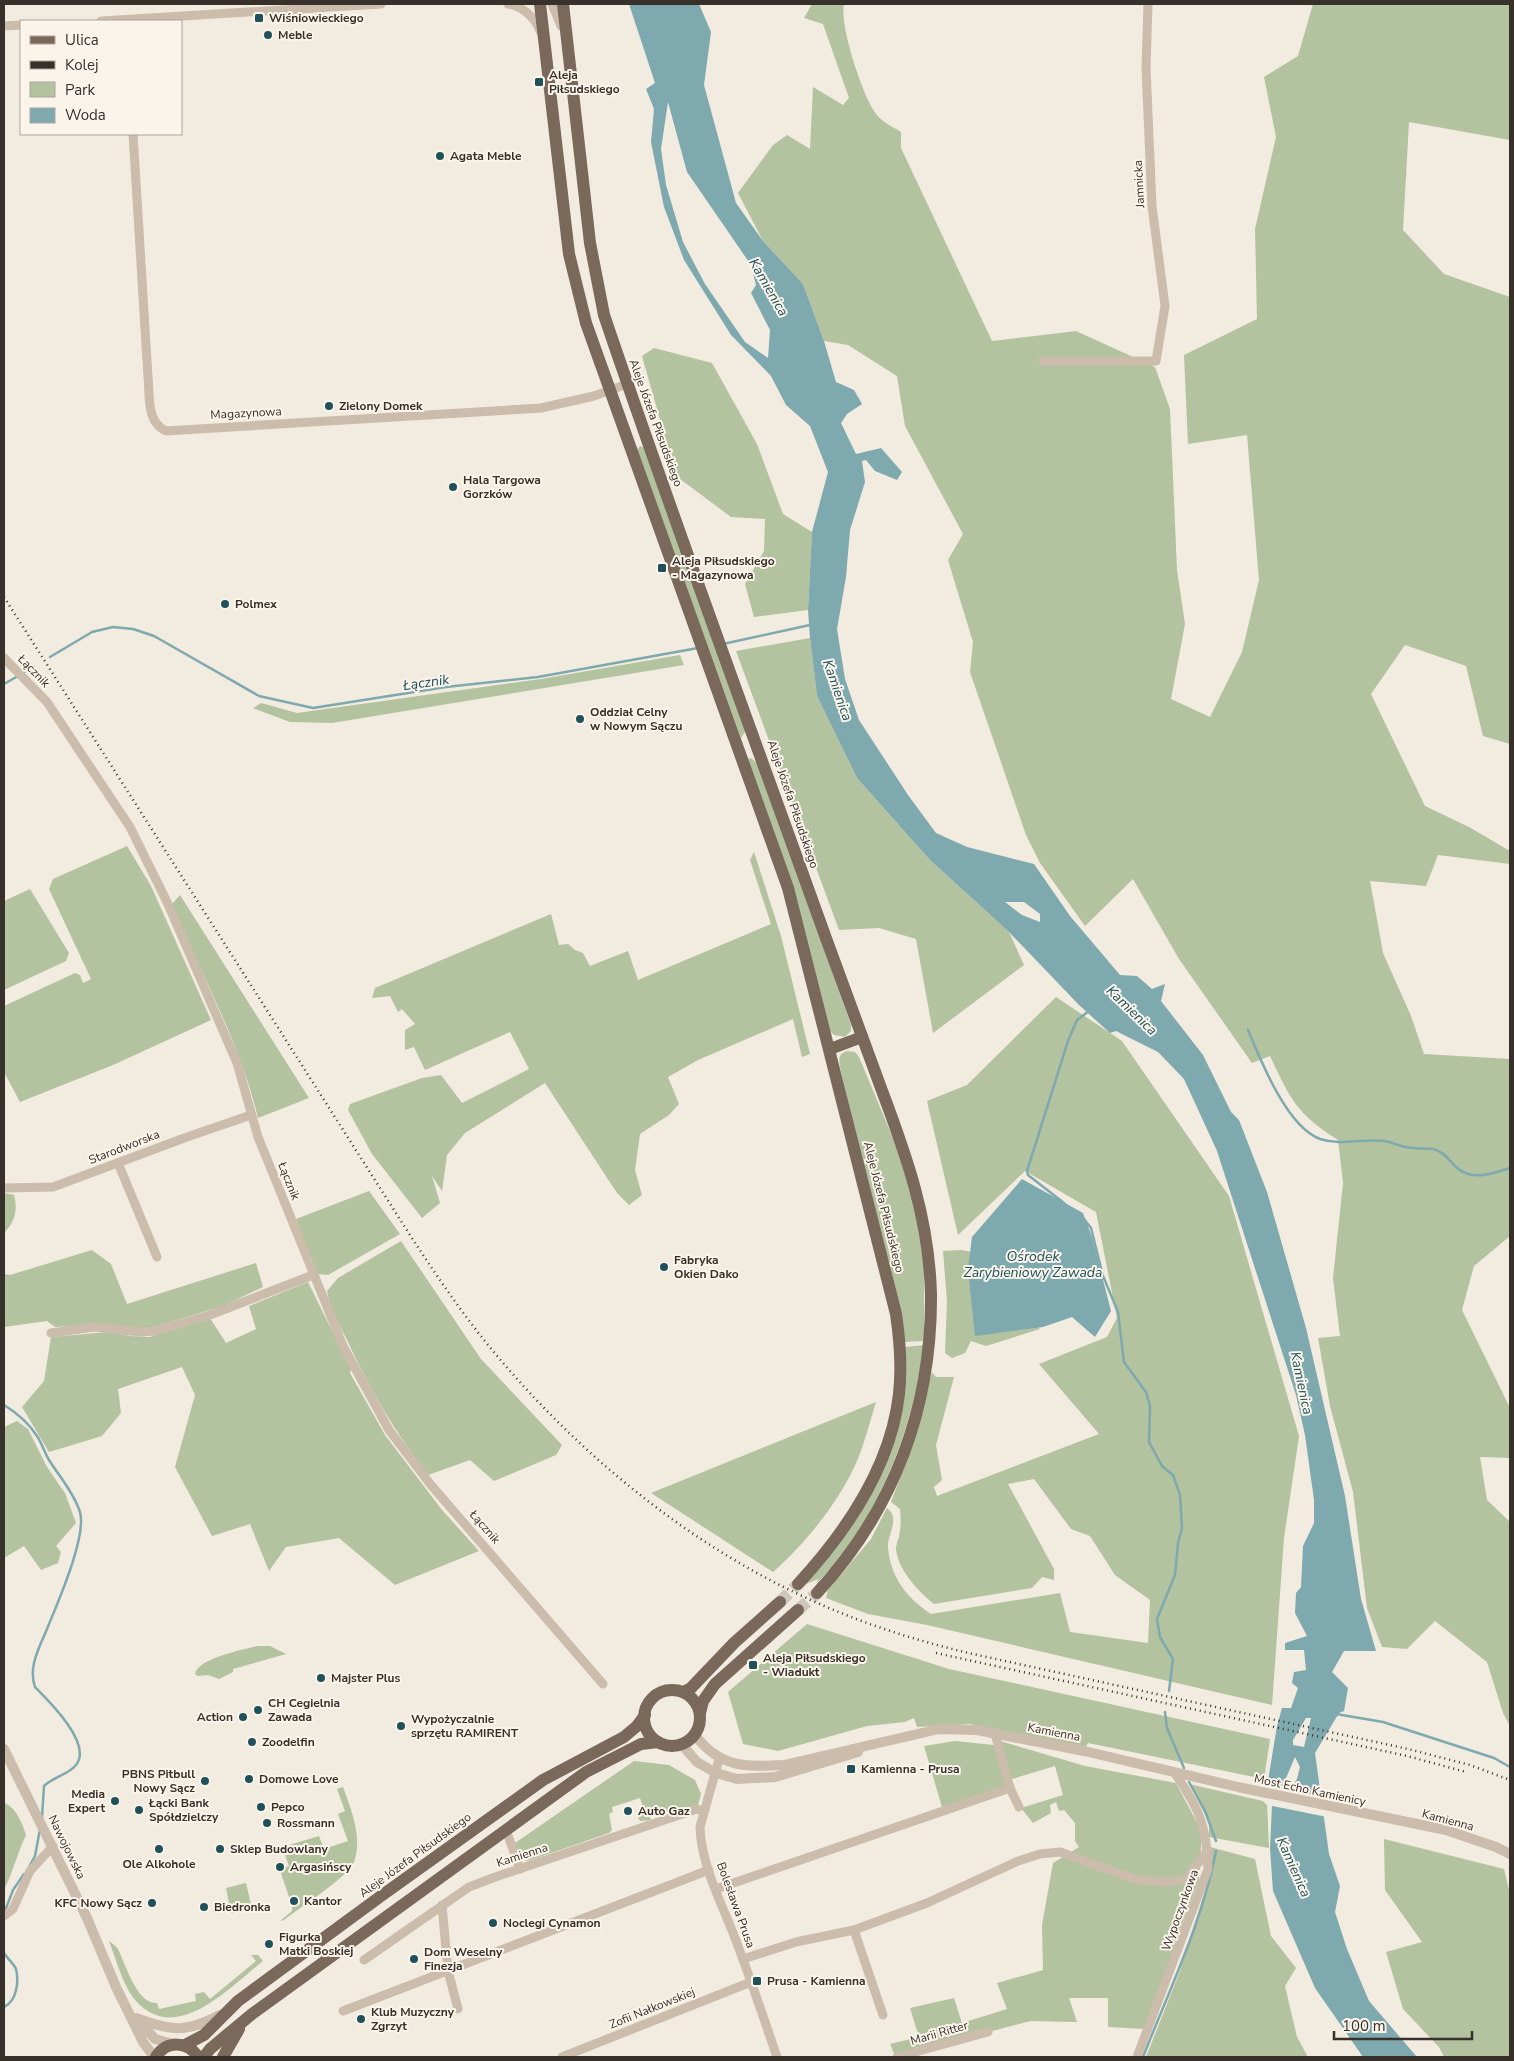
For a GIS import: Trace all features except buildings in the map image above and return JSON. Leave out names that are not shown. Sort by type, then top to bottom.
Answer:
[{"type":"main road","name":"Aleje Józefa Piłsudskiego","points":[[540,4],[571,262],[586,322],[788,888],[896,1314],[901,1374],[895,1416],[876,1470],[848,1522],[818,1563],[798,1584]]},
{"type":"main road","name":"Aleje Józefa Piłsudskiego","points":[[563,4],[590,243],[604,315],[713,623],[912,1171],[924,1225],[930,1284],[929,1342],[921,1397],[910,1435],[883,1501],[855,1548],[817,1592]]},
{"type":"main road","points":[[557,150],[579,148]]},
{"type":"main road","points":[[628,441],[646,435]]},
{"type":"main road","points":[[830,1049],[862,1037]]},
{"type":"main road","points":[[683,1692],[691,1688],[734,1643],[780,1602]]},
{"type":"main road","points":[[700,1714],[696,1703],[683,1692],[672,1690],[661,1693],[648,1704],[645,1715],[648,1731],[658,1742],[670,1746],[682,1745],[695,1735],[700,1725],[703,1701],[715,1684],[798,1610]]},
{"type":"main road","name":"Aleje Józefa Piłsudskiego","points":[[155,2057],[162,2050],[204,2035],[224,2014],[276,1972],[543,1780],[624,1736],[645,1715]]},
{"type":"main road","points":[[204,2057],[210,2049],[246,2019],[586,1772],[635,1747],[658,1742]]},
{"type":"main road","points":[[223,2057],[246,2019]]},
{"type":"main road","points":[[179,2045],[198,2057]]},
{"type":"street","points":[[144,20],[381,4]]},
{"type":"street","name":"Aleje Józefa Piłsudskiego","points":[[513,4],[524,10],[537,23],[545,45]]},
{"type":"street","points":[[552,4],[567,42]]},
{"type":"street","name":"Jamnicka","points":[[1043,361],[1156,361],[1166,306],[1152,206],[1146,68],[1148,4]]},
{"type":"street","points":[[4,26],[20,25]]},
{"type":"street","name":"Magazynowa","points":[[134,135],[152,417],[157,426],[166,431],[541,408],[610,391],[628,384]]},
{"type":"street","name":"Łącznik","points":[[4,658],[47,702],[130,827],[167,902],[237,1064],[251,1115],[313,1275],[343,1346],[389,1430],[432,1485],[603,1684]]},
{"type":"street","name":"Starodworska","points":[[4,1188],[53,1187],[187,1136],[251,1115]]},
{"type":"street","points":[[118,1163],[157,1257]]},
{"type":"street","points":[[51,1333],[94,1327],[140,1332],[155,1331],[210,1315],[313,1275]]},
{"type":"street","name":"Kamienna","points":[[695,1735],[706,1750],[718,1759],[738,1765],[784,1765],[939,1729],[977,1730],[1084,1751],[1238,1787]]},
{"type":"street","points":[[994,1734],[1010,1788],[1019,1807]]},
{"type":"street","name":"Kamienna","points":[[682,1745],[697,1762],[716,1773],[737,1779],[775,1777],[846,1757],[864,1746]]},
{"type":"street","name":"Nawojowska","points":[[4,1749],[88,1918],[116,1987],[133,2015],[143,2042],[155,2057]]},
{"type":"street","name":"Bolesława Prusa","points":[[718,1759],[716,1773],[700,1827],[700,1838],[716,1889],[777,2057]]},
{"type":"street","name":"Wypoczynkowa","points":[[1137,2057],[1208,1869],[1208,1850],[1204,1826],[1188,1791],[1174,1772]]},
{"type":"street","name":"Most Echo Kamienicy","points":[[1238,1787],[1378,1817]]},
{"type":"street","points":[[716,1889],[1010,1788]]},
{"type":"street","name":"Kamienna","points":[[364,1960],[470,1887],[697,1809],[704,1811]]},
{"type":"street","name":"Kamienna","points":[[1378,1817],[1446,1830],[1496,1847],[1510,1854]]},
{"type":"street","points":[[506,1830],[520,1869]]},
{"type":"street","points":[[6,1914],[13,1909],[30,1871],[53,1846]]},
{"type":"street","points":[[743,1959],[796,1942],[854,1930],[927,1903],[1018,1861],[1040,1854],[1060,1852],[1138,1880],[1171,1882],[1186,1879],[1208,1850]]},
{"type":"street","points":[[343,2011],[710,1870]]},
{"type":"street","points":[[442,1905],[448,1971],[458,2009]]},
{"type":"street","points":[[854,1930],[883,2015]]},
{"type":"street","name":"Zofii Nałkowskiej","points":[[562,2057],[751,1982]]},
{"type":"street","points":[[133,2015],[158,2026],[174,2029],[194,2027],[224,2014]]},
{"type":"street","name":"Nawojowska","points":[[133,2015],[155,2039],[179,2045]]},
{"type":"street","name":"Marii Ritter","points":[[897,2057],[988,2032]]},
{"type":"green space","points":[[812,4],[844,4],[843,14],[848,44],[865,93],[878,117],[901,132],[901,148],[992,341],[1076,331],[1155,367],[1170,409],[1177,570],[1185,624],[1171,699],[1210,717],[1242,652],[1259,580],[1247,435],[1188,444],[1184,355],[1257,319],[1255,229],[1276,137],[1264,77],[1298,56],[1313,4],[1510,4],[1510,140],[1409,122],[1403,230],[1444,274],[1510,297],[1510,744],[1483,736],[1466,666],[1405,645],[1371,694],[1425,806],[1469,827],[1510,851],[1510,864],[1438,855],[1426,886],[1370,881],[1383,953],[1411,1016],[1424,1054],[1510,1059],[1510,1236],[1474,1266],[1462,1310],[1510,1408],[1510,1458],[1480,1457],[1487,1500],[1510,1522],[1510,1726],[1503,1713],[1487,1662],[1435,1621],[1407,1649],[1382,1647],[1367,1608],[1353,1492],[1330,1406],[1318,1338],[1340,1336],[1333,1278],[1343,1183],[1338,1140],[1313,1122],[1296,1104],[1270,1056],[1252,1063],[1179,959],[1133,879],[1085,926],[1040,863],[1026,835],[970,672],[973,642],[948,560],[963,534],[905,426],[897,376],[848,345],[824,341],[803,284],[763,241],[738,193],[773,145],[787,135],[810,149],[813,87],[843,105],[849,98],[823,24],[804,18]]},
{"type":"green space","points":[[654,348],[712,363],[757,444],[783,514],[812,532],[808,610],[754,617],[745,584],[764,551],[765,519],[731,517],[676,476],[642,356]]},
{"type":"green space","points":[[640,446],[645,448],[744,724],[745,732],[741,738],[637,450]]},
{"type":"green space","points":[[810,638],[817,696],[857,778],[930,860],[1009,932],[1024,965],[933,1033],[916,939],[879,928],[839,930],[736,651]]},
{"type":"green space","points":[[680,655],[684,665],[332,723],[290,722],[253,708],[261,703],[297,713],[541,679]]},
{"type":"green space","points":[[751,758],[758,764],[851,1025],[851,1031],[845,1037],[834,1035],[830,1031],[748,759]]},
{"type":"green space","points":[[127,846],[151,886],[211,1020],[113,1065],[20,1102],[4,1072],[4,1006],[75,973],[80,975],[83,983],[91,979],[49,889],[53,879]]},
{"type":"green space","points":[[754,852],[781,936],[810,1054],[802,1057],[793,1019],[698,1060],[668,1077],[679,1104],[669,1115],[640,1134],[635,1170],[642,1195],[629,1205],[617,1193],[545,1083],[465,1133],[447,1155],[442,1191],[432,1176],[440,1203],[422,1218],[372,1154],[348,1110],[350,1104],[422,1078],[441,1075],[462,1103],[529,1069],[510,1032],[425,1070],[414,1047],[405,1050],[405,1030],[415,1024],[402,1009],[398,1012],[390,996],[372,998],[375,988],[551,914],[559,945],[568,944],[575,950],[583,953],[590,966],[628,951],[638,980],[771,924],[750,860]]},
{"type":"green space","points":[[30,889],[69,953],[66,961],[4,990],[4,901]]},
{"type":"green space","points":[[180,895],[309,1098],[258,1118],[231,1036],[172,904]]},
{"type":"green space","points":[[1056,997],[1122,1041],[1229,1196],[1299,1436],[1284,1538],[1272,1705],[927,1625],[868,1614],[826,1598],[828,1590],[871,1539],[887,1508],[893,1517],[888,1548],[893,1569],[908,1594],[931,1614],[1060,1593],[1070,1632],[1148,1643],[1150,1600],[1115,1575],[1090,1536],[1071,1529],[1034,1479],[1008,1484],[1054,1569],[1054,1580],[1042,1577],[1032,1588],[934,1604],[915,1586],[905,1572],[896,1549],[900,1530],[900,1509],[891,1502],[911,1449],[932,1372],[936,1377],[954,1377],[936,1445],[942,1480],[934,1487],[937,1496],[1099,1434],[1039,1364],[1107,1337],[1117,1318],[1096,1212],[1025,1171],[958,1235],[927,1101],[967,1085]]},
{"type":"green space","points":[[847,1051],[855,1052],[859,1057],[900,1155],[915,1210],[924,1265],[924,1341],[905,1342],[840,1067],[840,1057]]},
{"type":"green space","points":[[369,1191],[400,1234],[328,1275],[317,1274],[296,1219]]},
{"type":"green space","points":[[4,1193],[14,1195],[16,1206],[15,1216],[11,1225],[4,1233]]},
{"type":"green space","points":[[401,1241],[481,1359],[562,1445],[556,1455],[494,1481],[470,1460],[428,1475],[416,1459],[394,1427],[364,1376],[335,1316],[327,1291],[338,1278]]},
{"type":"green space","points":[[92,1250],[111,1264],[127,1304],[256,1263],[263,1287],[223,1306],[150,1328],[131,1328],[103,1324],[55,1327],[47,1321],[4,1327],[4,1274],[10,1275]]},
{"type":"green space","points":[[961,1250],[979,1253],[1022,1311],[1040,1329],[986,1346],[971,1341],[965,1353],[952,1358],[945,1353],[947,1301],[943,1251]]},
{"type":"green space","points":[[308,1282],[351,1369],[350,1373],[385,1435],[442,1510],[479,1551],[395,1585],[339,1538],[286,1547],[269,1571],[250,1524],[212,1536],[175,1467],[195,1395],[182,1367],[118,1389],[121,1413],[102,1436],[49,1452],[22,1407],[44,1381],[51,1337],[108,1332],[150,1337],[210,1318],[226,1343],[256,1329],[249,1306]]},
{"type":"green space","points":[[924,1345],[920,1372],[907,1424],[899,1449],[878,1497],[851,1544],[843,1554],[816,1584],[818,1579],[804,1585],[882,1469],[905,1347]]},
{"type":"green space","points":[[876,1402],[860,1454],[841,1492],[821,1521],[798,1548],[773,1572],[651,1493]]},
{"type":"green space","points":[[17,1421],[28,1429],[47,1467],[65,1493],[76,1523],[56,1546],[61,1552],[58,1563],[41,1570],[24,1546],[4,1558],[4,1427]]},
{"type":"green space","points":[[807,1624],[949,1669],[1270,1739],[1264,1779],[1088,1743],[1086,1747],[970,1724],[917,1727],[914,1718],[905,1722],[867,1726],[778,1751],[743,1744],[728,1692]]},
{"type":"green space","points":[[257,1646],[270,1646],[286,1654],[233,1669],[233,1672],[219,1679],[208,1675],[198,1676],[195,1674],[198,1668],[212,1659]]},
{"type":"green space","points":[[955,1741],[994,1745],[1006,1787],[942,1807],[924,1746]]},
{"type":"green space","points":[[1000,1741],[1085,1766],[1176,1783],[1202,1832],[1199,1880],[1175,1943],[1160,1996],[1146,2029],[1108,2027],[1108,1998],[1069,1998],[1077,2022],[1031,2021],[895,2056],[890,2044],[919,2037],[910,2008],[954,1998],[962,2023],[1007,2009],[997,1983],[1043,1970],[1042,1925],[1053,1863],[1079,1847],[1075,1841],[1075,1823],[1064,1810],[1059,1811],[1056,1802],[1050,1805],[1051,1813],[1033,1823],[1021,1808],[1063,1795],[1055,1766],[1009,1780]]},
{"type":"green space","points":[[634,1761],[669,1765],[695,1780],[701,1794],[698,1805],[650,1817],[651,1820],[640,1821],[638,1817],[645,1814],[640,1798],[612,1807],[613,1812],[609,1814],[612,1830],[609,1833],[528,1861],[521,1859],[515,1843]]},
{"type":"green space","points":[[1189,1784],[1267,1802],[1269,1848],[1209,1837],[1209,1822]]},
{"type":"green space","points":[[343,1787],[357,1834],[354,1862],[343,1876],[333,1884],[280,1921],[292,1911],[292,1907],[300,1904],[297,1895],[289,1897],[280,1870],[289,1866],[285,1855],[289,1854],[286,1846],[319,1836],[324,1849],[348,1841],[338,1814],[345,1811],[337,1789]]},
{"type":"green space","points":[[5,1803],[16,1813],[26,1835],[4,1890]]},
{"type":"green space","points":[[1384,1839],[1504,1869],[1510,1894],[1510,2057],[1444,2057],[1439,2047],[1403,2009],[1386,1952],[1422,1942],[1385,1890]]},
{"type":"green space","points":[[1210,1847],[1255,1859],[1271,1936],[1296,1968],[1285,1986],[1297,2037],[1308,2057],[1146,2057],[1180,1971],[1211,1871]]},
{"type":"green space","points":[[246,1883],[252,1908],[231,1913],[226,1888]]},
{"type":"green space","points":[[109,1941],[118,1949],[128,1973],[143,1997],[150,2002],[157,2003],[159,2009],[196,2001],[195,1994],[204,1992],[210,1999],[256,1961],[251,1955],[258,1955],[263,1961],[235,1985],[202,2008],[185,2015],[168,2017],[152,2013],[131,1995]]},
{"type":"water","name":"Kamienica","points":[[629,4],[699,4],[711,32],[704,85],[736,203],[763,241],[803,284],[824,341],[836,382],[854,390],[862,404],[847,414],[841,423],[856,454],[881,448],[902,472],[897,480],[875,471],[866,460],[862,461],[865,482],[850,530],[846,577],[837,629],[845,679],[859,720],[908,795],[936,833],[967,847],[1034,864],[1070,916],[1120,975],[1137,976],[1152,989],[1165,984],[1161,1001],[1203,1055],[1231,1112],[1239,1120],[1267,1192],[1306,1328],[1345,1496],[1361,1599],[1376,1651],[1344,1651],[1332,1672],[1348,1688],[1344,1711],[1339,1713],[1315,1753],[1329,1854],[1340,1886],[1335,1912],[1347,1949],[1369,2001],[1417,2057],[1363,2057],[1315,1988],[1273,1891],[1270,1849],[1272,1805],[1265,1799],[1277,1726],[1282,1708],[1291,1708],[1298,1688],[1292,1683],[1294,1672],[1306,1670],[1304,1650],[1285,1650],[1285,1643],[1307,1636],[1295,1613],[1296,1593],[1301,1587],[1303,1546],[1314,1523],[1314,1500],[1305,1435],[1296,1395],[1217,1151],[1184,1079],[1158,1052],[1116,1031],[1110,1033],[1079,1005],[1009,932],[930,860],[857,778],[817,696],[810,638],[808,610],[812,532],[828,472],[810,426],[786,405],[771,376],[731,335],[684,260],[664,207],[651,142],[654,109],[646,89],[655,83]],"holes":[[[668,102],[687,172],[751,265],[756,285],[751,293],[770,330],[768,358],[745,342],[705,284],[683,242],[666,185],[661,149]],[[1005,902],[1024,902],[1040,914],[1040,922],[1022,915]],[[1306,1718],[1311,1718],[1304,1747],[1293,1745],[1293,1740]],[[1295,1757],[1300,1767],[1297,1779],[1291,1789],[1287,1788],[1286,1778]]]},
{"type":"water","name":"Ośrodek Zarybieniowy Zawada","points":[[1022,1179],[1083,1213],[1092,1237],[1111,1311],[1095,1337],[1072,1317],[1043,1327],[975,1336],[968,1269],[972,1237]]},
{"type":"pier","points":[[1265,1785],[1324,1797],[1327,1817],[1267,1805],[1262,1800]]},
{"type":"waterway","name":"Łącznik","points":[[723,644],[810,625]]},
{"type":"waterway","name":"Łącznik","points":[[50,657],[92,632],[113,627],[133,629],[154,636],[259,696],[313,708],[446,687],[538,677],[698,648]]},
{"type":"waterway","name":"Łącznik","points":[[22,673],[34,667]]},
{"type":"waterway","name":"Łącznik","points":[[4,684],[18,676]]},
{"type":"waterway","points":[[1064,1203],[1028,1175],[1027,1171],[1068,1041],[1077,1020],[1089,1011]]},
{"type":"waterway","points":[[1248,1030],[1276,1092],[1297,1121],[1308,1132],[1320,1139],[1336,1142],[1384,1141],[1409,1148],[1433,1149],[1443,1154],[1462,1172],[1475,1175],[1483,1175],[1510,1168]]},
{"type":"waterway","points":[[1084,1219],[1091,1228],[1103,1276],[1118,1312],[1124,1362],[1146,1392],[1150,1406],[1149,1442],[1162,1466],[1173,1475],[1180,1495],[1182,1528],[1178,1543],[1175,1575],[1157,1619],[1160,1637],[1173,1659],[1169,1691]]},
{"type":"waterway","points":[[4,1405],[22,1418],[34,1431],[49,1460],[74,1498],[80,1512],[81,1523],[75,1553],[64,1588],[38,1650],[33,1672],[35,1687],[67,1723],[79,1746],[80,1756],[73,1768],[44,1786],[42,1817]]},
{"type":"waterway","points":[[1165,1712],[1167,1728],[1184,1768]]},
{"type":"waterway","points":[[1336,1714],[1383,1722],[1494,1758],[1510,1767]]},
{"type":"waterway","points":[[1189,1782],[1205,1811],[1216,1841]]},
{"type":"waterway","points":[[29,1867],[35,1856],[40,1829]]},
{"type":"waterway","points":[[1143,2057],[1194,1929],[1203,1903],[1216,1851]]},
{"type":"waterway","points":[[5,1911],[13,1890],[24,1874]]},
{"type":"waterway","points":[[4,1953],[15,1967],[17,1974],[14,1996],[4,2007]]},
{"type":"tunnel","points":[[780,1602],[798,1584]]},
{"type":"tunnel","points":[[798,1610],[817,1593]]},
{"type":"railway","points":[[4,597],[408,1232],[451,1296],[498,1357],[530,1393],[563,1427],[636,1492],[715,1548],[756,1572],[819,1604],[884,1629],[928,1643],[973,1654],[1408,1749],[1470,1765],[1510,1780]]},
{"type":"railway","points":[[936,1653],[1407,1756],[1466,1772]]},
{"type":"place","name":"Wiśniowieckiego","points":[[259,18]]},
{"type":"place","name":"Meble","points":[[268,35]]},
{"type":"place","name":"Aleja Piłsudskiego","points":[[539,82]]},
{"type":"place","name":"Agata Meble","points":[[440,156]]},
{"type":"place","name":"Zielony Domek","points":[[329,406]]},
{"type":"place","name":"Hala Targowa Gorzków","points":[[453,487]]},
{"type":"place","name":"Aleja Piłsudskiego - Magazynowa","points":[[662,568]]},
{"type":"place","name":"Polmex","points":[[225,604]]},
{"type":"place","name":"Oddział Celny w Nowym Sączu","points":[[580,719]]},
{"type":"place","name":"Fabryka Okien Dako","points":[[664,1267]]},
{"type":"place","name":"Aleja Piłsudskiego - Wiadukt","points":[[753,1665]]},
{"type":"place","name":"Majster Plus","points":[[321,1678]]},
{"type":"place","name":"CH Cegielnia Zawada","points":[[258,1710]]},
{"type":"place","name":"Action","points":[[243,1717]]},
{"type":"place","name":"Wypożyczalnie sprzętu RAMIRENT","points":[[401,1726]]},
{"type":"place","name":"Zoodelfin","points":[[252,1742]]},
{"type":"place","name":"Kamienna - Prusa","points":[[851,1769]]},
{"type":"place","name":"Domowe Love","points":[[249,1779]]},
{"type":"place","name":"PBNS Pitbull Nowy Sącz","points":[[205,1781]]},
{"type":"place","name":"Media Expert","points":[[115,1801]]},
{"type":"place","name":"Pepco","points":[[261,1807]]},
{"type":"place","name":"Łącki Bank Spółdzielczy","points":[[139,1810]]},
{"type":"place","name":"Auto Gaz","points":[[628,1811]]},
{"type":"place","name":"Rossmann","points":[[267,1823]]},
{"type":"place","name":"Ole Alkohole","points":[[159,1849]]},
{"type":"place","name":"Sklep Budowlany","points":[[220,1849]]},
{"type":"place","name":"Argasińscy","points":[[280,1867]]},
{"type":"place","name":"Kantor","points":[[294,1901]]},
{"type":"place","name":"KFC Nowy Sącz","points":[[152,1903]]},
{"type":"place","name":"Biedronka","points":[[204,1907]]},
{"type":"place","name":"Noclegi Cynamon","points":[[493,1923]]},
{"type":"place","name":"Figurka Matki Boskiej","points":[[269,1944]]},
{"type":"place","name":"Dom Weselny Finezja","points":[[414,1959]]},
{"type":"place","name":"Prusa - Kamienna","points":[[757,1981]]},
{"type":"place","name":"Klub Muzyczny Zgrzyt","points":[[361,2019]]}]
